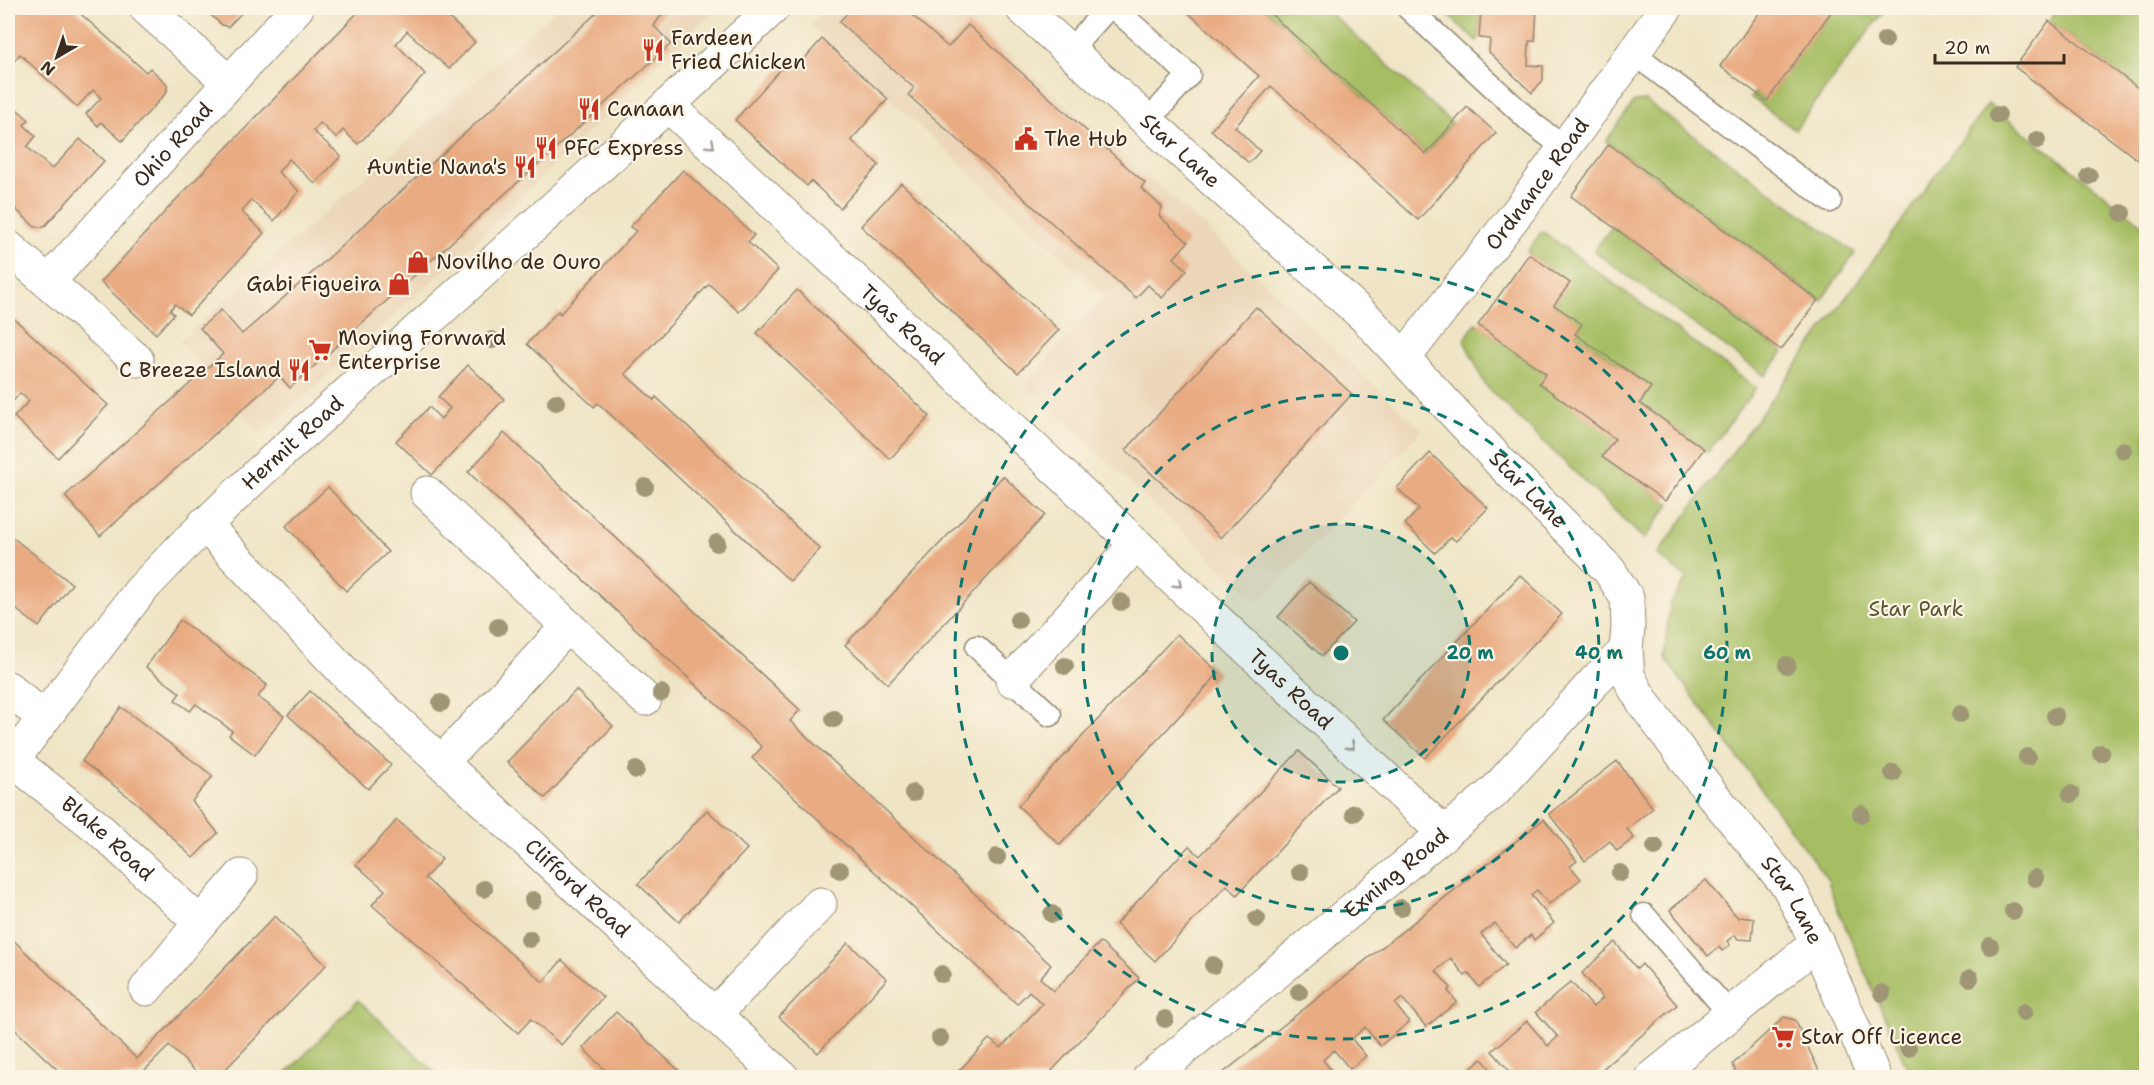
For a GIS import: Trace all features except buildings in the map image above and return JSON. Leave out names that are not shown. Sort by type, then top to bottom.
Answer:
[{"type":"street","points":[[146,8],[228,82]]},
{"type":"street","name":"Ohio Road","points":[[49,281],[297,8]]},
{"type":"street","name":"Hermit Road","points":[[10,763],[140,591],[204,525],[414,332],[669,105],[773,8]]},
{"type":"street","name":"Star Lane","points":[[1022,8],[1340,293],[1501,463],[1610,570],[1627,598],[1628,675],[1645,705],[1711,794],[1788,886],[1817,943],[1875,1077]]},
{"type":"street","name":"Ordnance Road","points":[[1404,358],[1523,205],[1666,8]]},
{"type":"street","name":"Tyas Road","points":[[669,105],[1445,834]]},
{"type":"street","points":[[8,247],[137,360]]},
{"type":"street","points":[[427,494],[645,699]]},
{"type":"street","name":"Clifford Road","points":[[204,525],[347,675],[783,1077]]},
{"type":"street","points":[[1012,680],[1136,544]]},
{"type":"street","points":[[441,763],[568,626]]},
{"type":"street","name":"Exning Road","points":[[1149,1077],[1494,792],[1626,650]]},
{"type":"street","points":[[8,688],[44,718]]},
{"type":"street","name":"Blake Road","points":[[10,763],[97,827],[200,922]]},
{"type":"street","points":[[146,989],[241,876]]},
{"type":"street","points":[[715,1014],[820,904]]},
{"type":"street","points":[[1652,1077],[1817,943]]},
{"type":"lane","points":[[1070,50],[1108,8]]},
{"type":"lane","points":[[1114,8],[1189,75],[1148,121]]},
{"type":"lane","points":[[1408,8],[1533,124],[1565,148]]},
{"type":"lane","points":[[1633,53],[1830,201]]},
{"type":"lane","points":[[977,647],[1050,715]]},
{"type":"lane","points":[[1644,915],[1730,1014]]},
{"type":"shaded area","points":[[558,8],[719,8],[698,24],[472,245],[262,435],[179,341]]},
{"type":"shaded area","points":[[826,8],[955,8],[1193,216],[1422,430],[1259,603],[1025,385],[1106,297],[811,26]]},
{"type":"green space","points":[[1264,8],[1331,8],[1328,11],[1452,123],[1426,154]]},
{"type":"green space","points":[[1440,8],[1481,8],[1477,41]]},
{"type":"green space","points":[[1834,8],[1886,8],[1795,130],[1751,97],[1755,92],[1767,100]]},
{"type":"green space","points":[[2059,8],[2136,8],[2146,15],[2146,94],[2049,21]]},
{"type":"green space","points":[[1646,101],[1855,253],[1821,301],[1606,141],[1634,102]]},
{"type":"green space","name":"Star Park","points":[[1988,104],[2146,227],[2146,1077],[1911,1077],[1835,903],[1828,880],[1664,657],[1670,604],[1687,578],[1657,555]]},
{"type":"green space","points":[[1612,226],[1783,352],[1765,376],[1594,251]]},
{"type":"green space","points":[[1542,231],[1756,388],[1708,452],[1640,403],[1651,387],[1575,334],[1581,324],[1554,305],[1569,283],[1527,252]]},
{"type":"green space","points":[[1476,323],[1546,374],[1615,439],[1602,457],[1670,504],[1644,539],[1486,386],[1464,340]]},
{"type":"green space","points":[[358,1000],[440,1077],[283,1077]]},
{"type":"place","name":"Fardeen Fried Chicken","points":[[653,50]]},
{"type":"place","name":"Canaan","points":[[589,109]]},
{"type":"place","name":"The Hub","points":[[1026,139]]},
{"type":"place","name":"PFC Express","points":[[546,148]]},
{"type":"place","name":"Auntie Nana's","points":[[525,167]]},
{"type":"place","name":"Novilho de Ouro","points":[[418,262]]},
{"type":"place","name":"Gabi Figueira","points":[[399,284]]},
{"type":"place","name":"Moving Forward Enterprise","points":[[320,350]]},
{"type":"place","name":"C Breeze Island","points":[[299,370]]},
{"type":"place","name":"Star Off Licence","points":[[1783,1037]]}]
